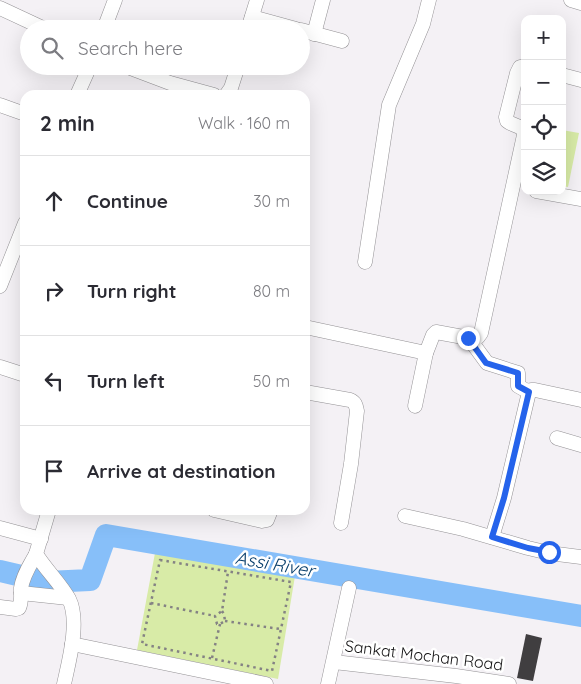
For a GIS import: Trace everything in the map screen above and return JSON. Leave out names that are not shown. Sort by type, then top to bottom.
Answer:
[{"type":"street","points":[[107,20],[115,0]]},
{"type":"street","points":[[251,20],[257,0]]},
{"type":"street","points":[[310,28],[323,0]]},
{"type":"street","points":[[365,262],[389,105],[423,24],[429,0]]},
{"type":"street","points":[[571,0],[581,3]]},
{"type":"street","points":[[0,8],[26,20]]},
{"type":"street","points":[[310,33],[342,41]]},
{"type":"street","points":[[415,406],[426,353],[433,335],[436,332],[474,339],[478,338],[481,333],[519,188],[524,130],[520,126],[511,124],[507,121],[506,117],[517,73],[521,67]]},
{"type":"street","points":[[79,90],[86,75]]},
{"type":"street","points":[[142,75],[168,89]]},
{"type":"street","points":[[230,90],[235,75]]},
{"type":"street","points":[[566,76],[581,80]]},
{"type":"street","points":[[0,105],[20,112]]},
{"type":"street","points":[[562,195],[581,198]]},
{"type":"street","points":[[0,286],[20,236]]},
{"type":"street","points":[[310,328],[426,353]]},
{"type":"street","points":[[468,338],[486,363],[518,373],[518,386],[529,392],[535,390],[581,400]]},
{"type":"street","points":[[0,367],[20,373]]},
{"type":"street","points":[[492,537],[504,498],[529,392]]},
{"type":"street","points":[[310,393],[354,401],[356,405],[357,411],[351,464],[341,523]]},
{"type":"street","points":[[557,438],[581,445]]},
{"type":"street","points":[[48,515],[41,539],[40,560],[66,594],[73,613],[72,644],[64,684]]},
{"type":"street","points":[[236,515],[262,521],[267,520],[269,515]]},
{"type":"street","points":[[405,516],[436,522],[528,548],[581,557]]},
{"type":"street","points":[[0,528],[41,539]]},
{"type":"street","points":[[0,607],[20,608],[21,589],[27,568],[40,560]]},
{"type":"street","points":[[328,684],[349,588]]},
{"type":"street","points":[[21,589],[66,594]]},
{"type":"street","points":[[72,644],[266,684]]},
{"type":"street","name":"Sankat Mochan Road","points":[[334,662],[503,683]]},
{"type":"path","points":[[160,560],[291,582],[272,671],[142,644],[151,603],[160,560]]},
{"type":"path","points":[[225,621],[222,611],[228,572]]},
{"type":"path","points":[[151,603],[215,616],[222,611]]},
{"type":"path","points":[[215,616],[217,624],[220,624]]},
{"type":"path","points":[[212,658],[220,624],[225,621],[281,629]]},
{"type":"green space","points":[[566,131],[579,133],[568,187],[566,187]]},
{"type":"green space","points":[[155,553],[295,576],[278,679],[137,650]]},
{"type":"building","points":[[526,634],[542,638],[533,681],[517,678]]},
{"type":"waterway","name":"Assi River","points":[[0,571],[47,582],[90,580],[106,535],[581,616]]},
{"type":"route","points":[[468,338],[486,363],[518,373],[518,386],[529,392],[504,498],[492,537],[549,552]]}]
